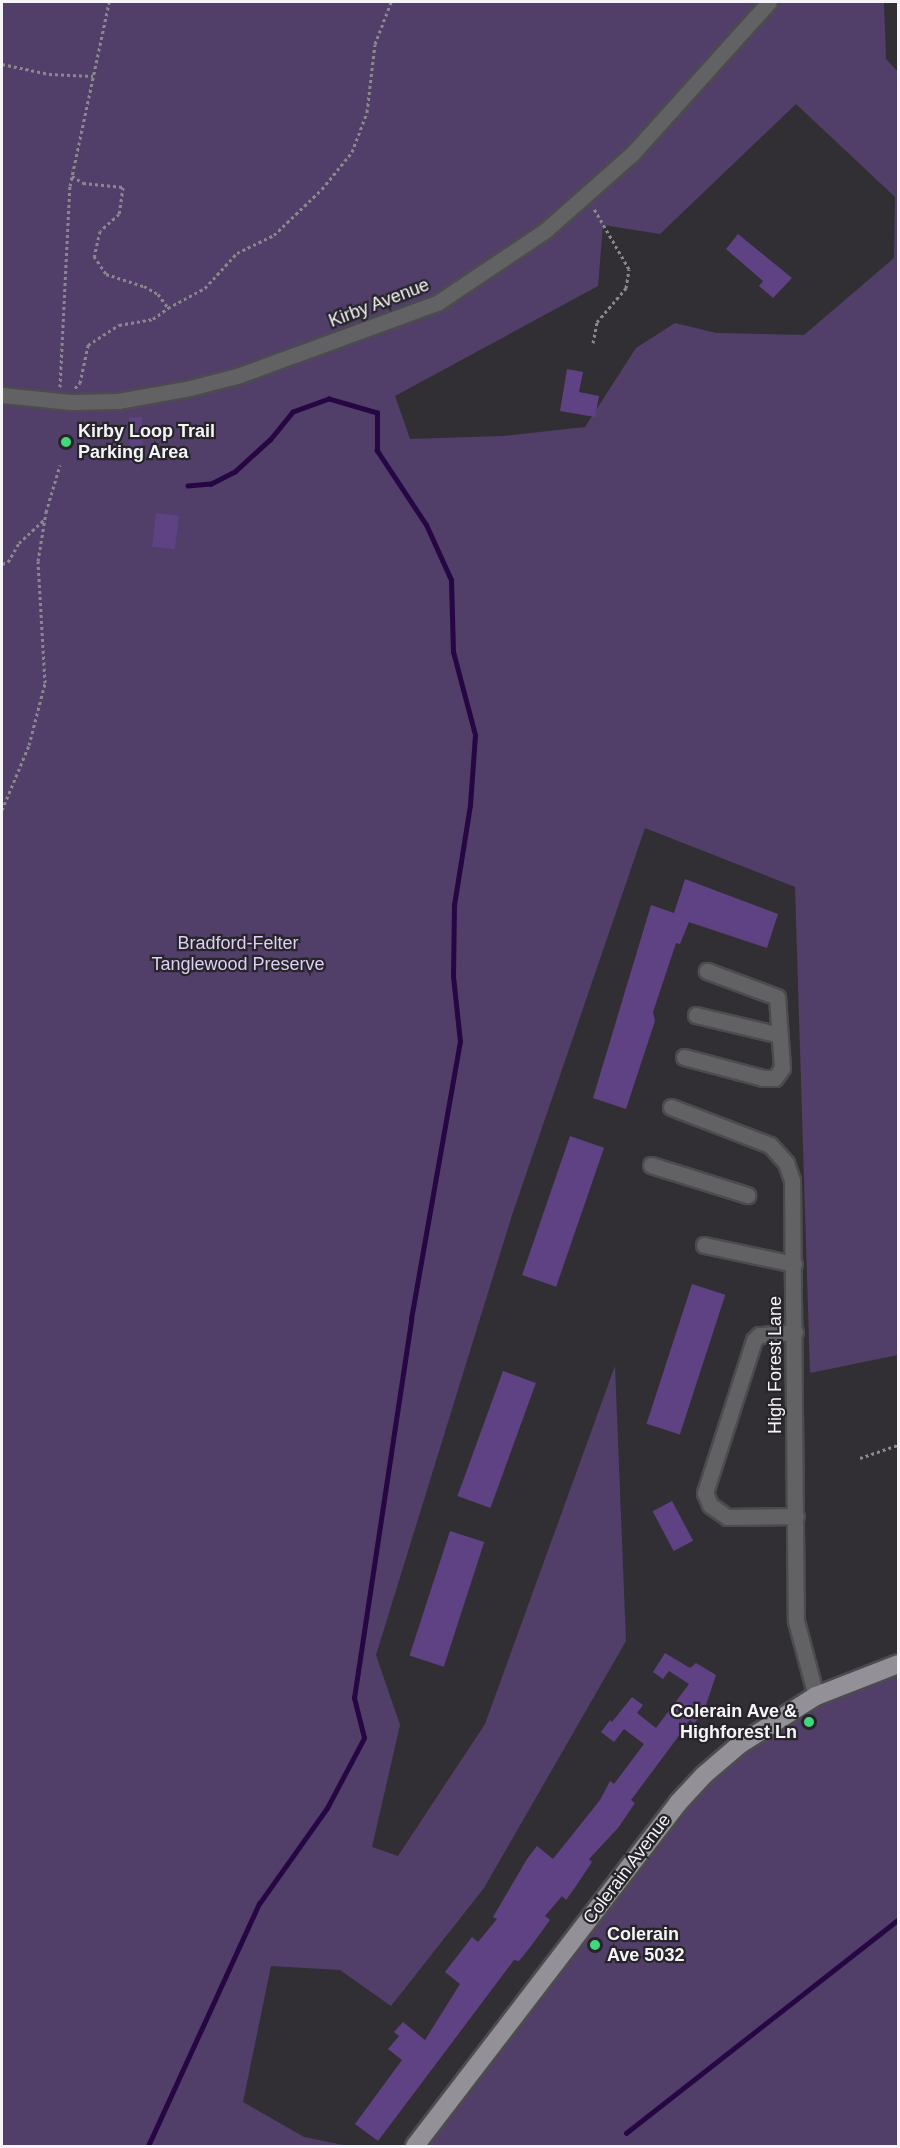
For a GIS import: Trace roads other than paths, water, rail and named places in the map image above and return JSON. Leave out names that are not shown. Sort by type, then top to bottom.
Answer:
[{"type":"main road","name":"Colerain Avenue","points":[[415,2146],[678,1803],[739,1745],[816,1696],[898,1664]]},
{"type":"street","name":"Kirby Avenue","points":[[2,395],[56,400],[118,401],[190,388],[240,375],[419,311],[492,268],[586,196],[679,106],[769,2]]},
{"type":"street","points":[[684,1057],[775,1078],[782,1068],[777,997],[707,971]]},
{"type":"street","points":[[696,1015],[780,1035]]},
{"type":"street","name":"High Forest Lane","points":[[671,1107],[770,1145],[779,1153],[792,1180],[796,1621],[816,1696]]},
{"type":"street","points":[[651,1164],[747,1195]]},
{"type":"street","points":[[704,1245],[794,1264]]},
{"type":"street","points":[[795,1332],[759,1335],[754,1340],[705,1493],[710,1505],[726,1517],[796,1516]]},
{"type":"waterway","points":[[148,2146],[259,1904],[327,1808],[364,1738],[354,1698],[411,1319],[460,1042],[453,976],[454,905],[470,805],[475,735],[453,652],[451,580],[426,525],[377,451],[377,413],[329,399],[293,412],[270,440],[235,472],[211,484],[188,486]]},
{"type":"waterway","points":[[626,2133],[898,1920]]},
{"type":"place","name":"Kirby Loop Trail Parking Area","points":[[66,442]]},
{"type":"place","name":"Colerain Ave & Highforest Ln","points":[[809,1722]]},
{"type":"place","name":"Colerain Ave 5032","points":[[595,1945]]},
{"type":"park label","name":"Bradford-Felter Tanglewood Preserve","points":[[238,954]]}]
